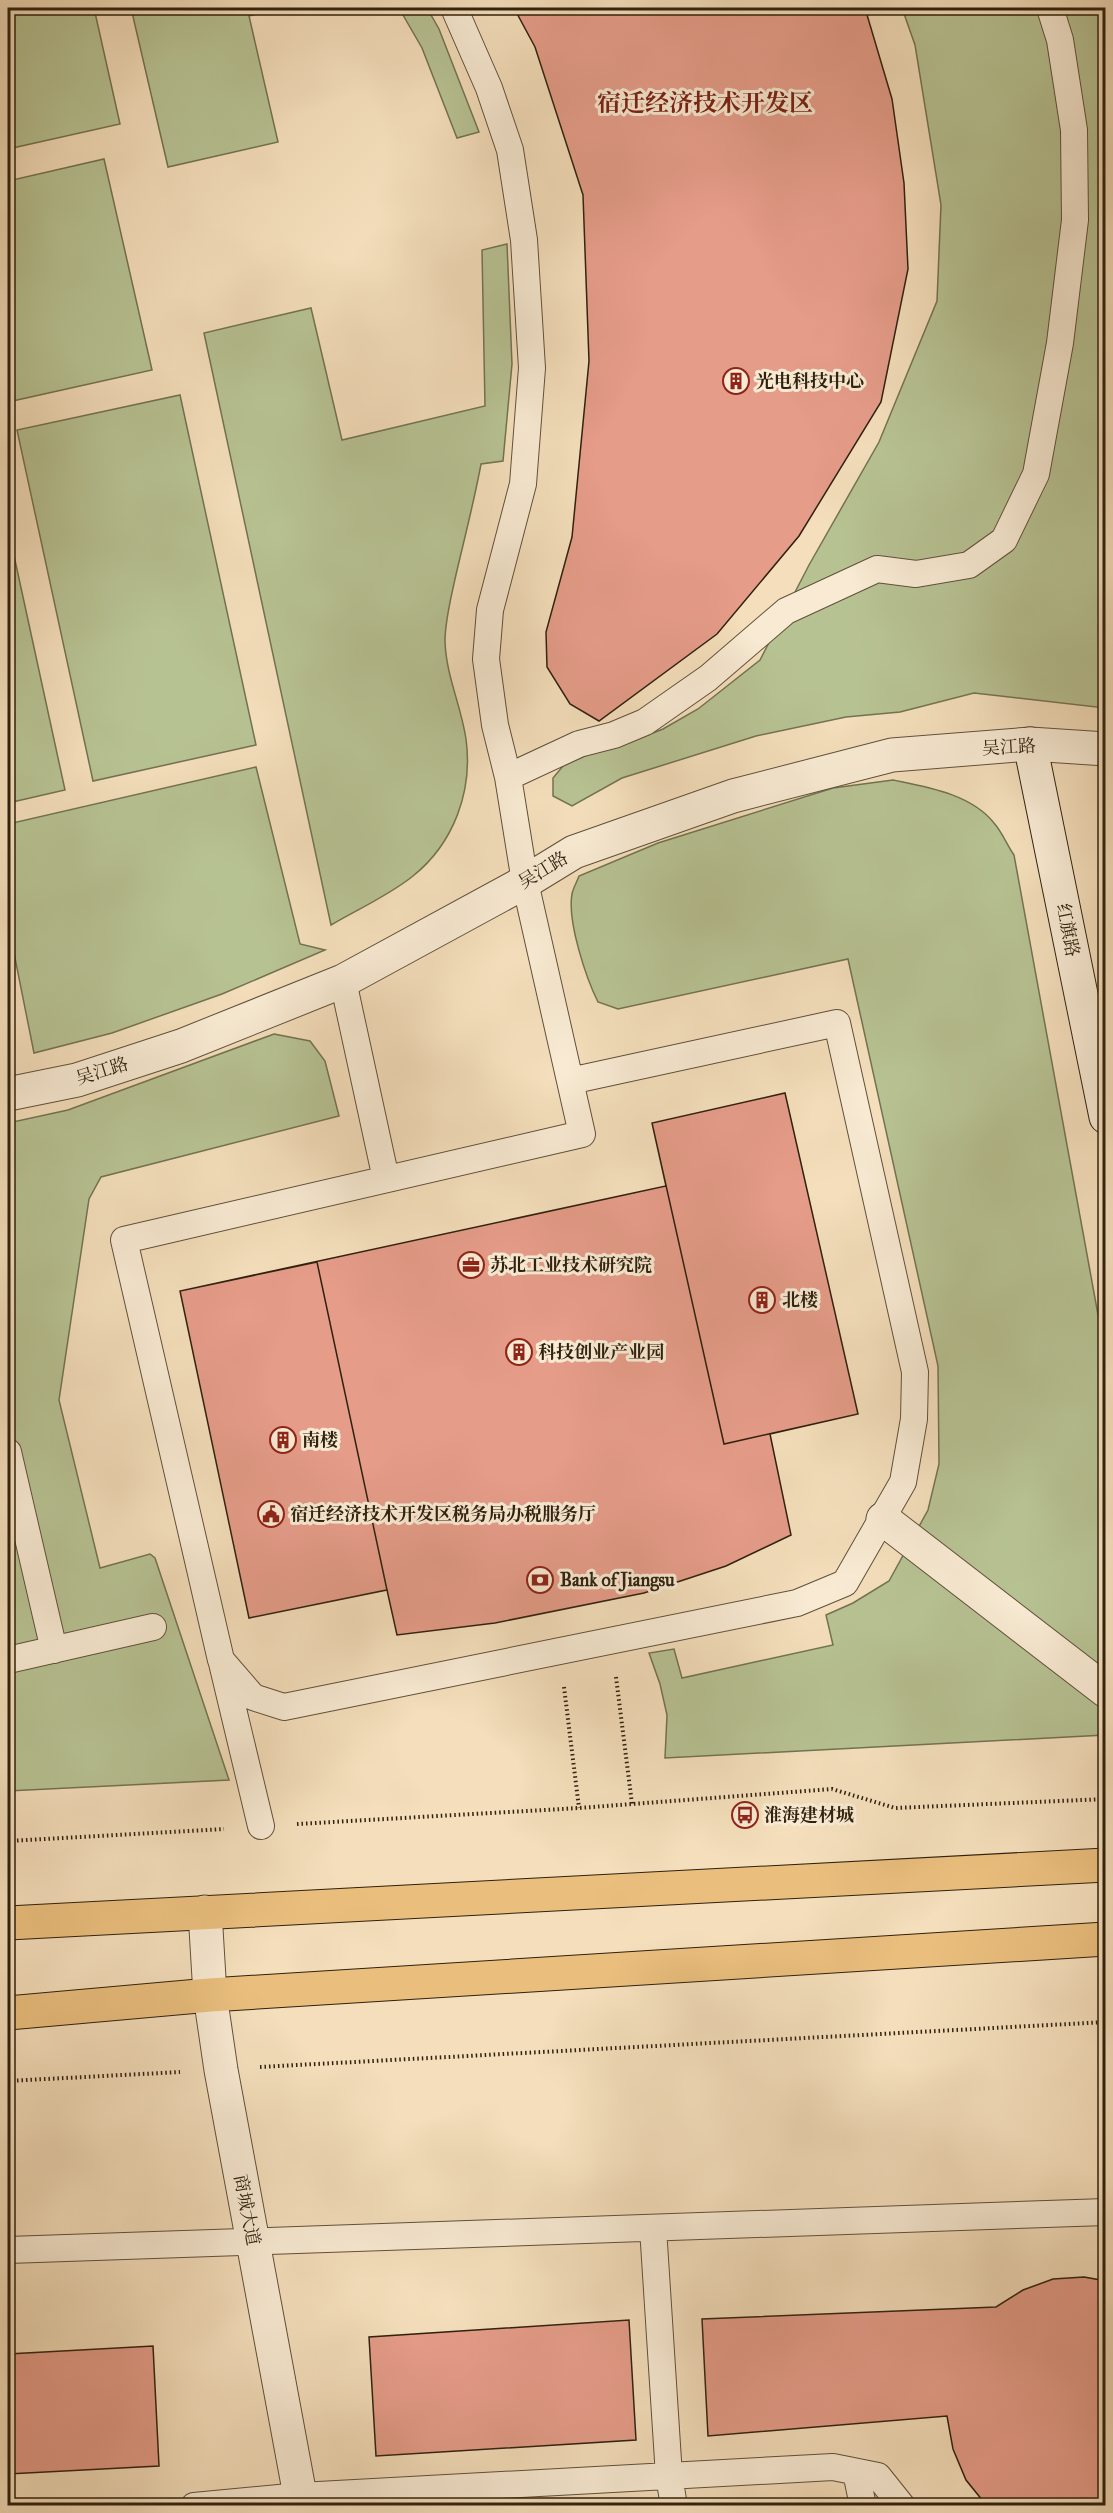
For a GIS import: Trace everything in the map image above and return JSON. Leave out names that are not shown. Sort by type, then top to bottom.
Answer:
[{"type":"highway","points":[[8,1923],[1106,1865]]},
{"type":"highway","points":[[8,2013],[210,1995],[1106,1939]]},
{"type":"street","name":"吴江路","points":[[8,1094],[77,1080],[181,1046],[343,981],[525,882],[573,852],[733,796],[892,755],[1030,744],[1106,749]]},
{"type":"street","name":"红旗路","points":[[1030,744],[1106,1117]]},
{"type":"street","points":[[883,1519],[1106,1691]]},
{"type":"street","name":"商城大道","points":[[205,1912],[210,1995],[221,2070],[301,2501]]},
{"type":"lane","points":[[261,1826],[124,1240],[582,1134],[525,882],[508,777],[495,725],[486,659],[490,610],[523,484],[532,368],[524,240],[510,150],[489,88],[454,8]]},
{"type":"lane","points":[[508,777],[579,744],[614,735],[645,722],[708,678],[786,611],[877,569],[916,574],[969,565],[1004,540],[1036,474],[1060,343],[1075,220],[1074,130],[1060,40],[1050,8]]},
{"type":"lane","points":[[343,981],[386,1179]]},
{"type":"lane","points":[[221,1660],[253,1697],[285,1707],[797,1603],[845,1583],[903,1482],[914,1419],[915,1372],[837,1023],[570,1081]]},
{"type":"lane","points":[[8,1452],[54,1650]]},
{"type":"lane","points":[[8,1660],[153,1627]]},
{"type":"lane","points":[[8,2250],[1106,2212]]},
{"type":"lane","points":[[653,2228],[669,2476],[674,2505]]},
{"type":"lane","points":[[194,2505],[478,2496],[669,2476],[833,2467],[878,2476],[902,2505]]},
{"type":"lane","points":[[856,2472],[863,2505]]},
{"type":"path","points":[[611,1641],[632,1804]]},
{"type":"path","points":[[560,1651],[579,1808]]},
{"type":"path","points":[[8,1842],[579,1808],[832,1789],[895,1808],[1106,1799]]},
{"type":"path","points":[[8,2081],[1106,2022]]},
{"type":"green space","points":[[8,8],[94,8],[120,124],[8,149]]},
{"type":"green space","points":[[131,8],[283,8],[249,16],[278,142],[168,167]]},
{"type":"green space","points":[[399,8],[427,8],[439,29],[479,132],[457,138],[422,48]]},
{"type":"green space","points":[[902,8],[1105,8],[1105,708],[974,693],[900,712],[846,717],[756,736],[622,778],[572,806],[553,796],[553,778],[563,766],[589,754],[620,746],[663,729],[698,709],[760,660],[809,565],[879,442],[937,301],[941,205],[915,45]]},
{"type":"green space","points":[[104,159],[152,370],[8,402],[8,181]]},
{"type":"green space","points":[[507,244],[512,364],[503,461],[481,464],[445,633],[448,666],[466,739],[466,778],[463,796],[450,832],[427,863],[393,890],[331,925],[204,333],[311,308],[342,440],[485,406],[482,250]]},
{"type":"green space","points":[[180,395],[256,745],[93,781],[17,430]]},
{"type":"green space","points":[[8,528],[65,790],[8,803]]},
{"type":"green space","points":[[256,767],[300,944],[325,950],[222,994],[112,1033],[34,1053],[8,923],[8,824]]},
{"type":"green space","points":[[893,780],[948,793],[973,805],[1000,830],[1014,855],[1105,1353],[1105,1735],[665,1758],[667,1715],[660,1684],[649,1653],[674,1649],[682,1678],[833,1645],[826,1615],[853,1603],[889,1581],[928,1510],[939,1464],[938,1366],[848,959],[618,1009],[598,1002],[588,979],[572,919],[573,892],[579,876],[658,843],[833,788]]},
{"type":"green space","points":[[274,1034],[310,1041],[325,1061],[339,1116],[101,1177],[89,1199],[59,1400],[100,1568],[150,1554],[155,1558],[229,1780],[8,1791],[8,1123],[68,1110]]},
{"type":"building","name":"光电科技中心","points":[[514,8],[865,8],[892,99],[904,183],[908,269],[881,402],[799,536],[717,634],[599,721],[570,704],[547,667],[546,632],[572,537],[589,361],[583,195],[535,47]]},
{"type":"building","name":"科技创业产业园","points":[[785,1093],[858,1414],[770,1434],[791,1535],[726,1566],[644,1593],[495,1623],[397,1635],[387,1590],[249,1618],[180,1291],[666,1186],[652,1123]]},
{"type":"building","name":"北楼","points":[[785,1093],[858,1414],[724,1444],[652,1123]]},
{"type":"building","name":"南楼","points":[[317,1262],[387,1590],[249,1618],[180,1291]]},
{"type":"building","points":[[1084,2277],[1106,2281],[1106,2506],[987,2506],[966,2480],[953,2449],[947,2416],[708,2436],[702,2319],[996,2307],[1023,2290],[1053,2279]]},
{"type":"building","points":[[629,2320],[636,2440],[376,2456],[369,2337]]},
{"type":"building","points":[[153,2346],[159,2466],[8,2474],[8,2354]]},
{"type":"place","name":"光电科技中心","points":[[736,381]]},
{"type":"place","name":"苏北工业技术研究院","points":[[471,1265]]},
{"type":"place","name":"北楼","points":[[762,1300]]},
{"type":"place","name":"科技创业产业园","points":[[519,1352]]},
{"type":"place","name":"南楼","points":[[283,1440]]},
{"type":"place","name":"宿迁经济技术开发区税务局办税服务厅","points":[[271,1514]]},
{"type":"place","name":"Bank of Jiangsu","points":[[540,1580]]},
{"type":"place","name":"淮海建材城","points":[[745,1815]]},
{"type":"district","name":"宿迁经济技术开发区","points":[[705,103]]}]
